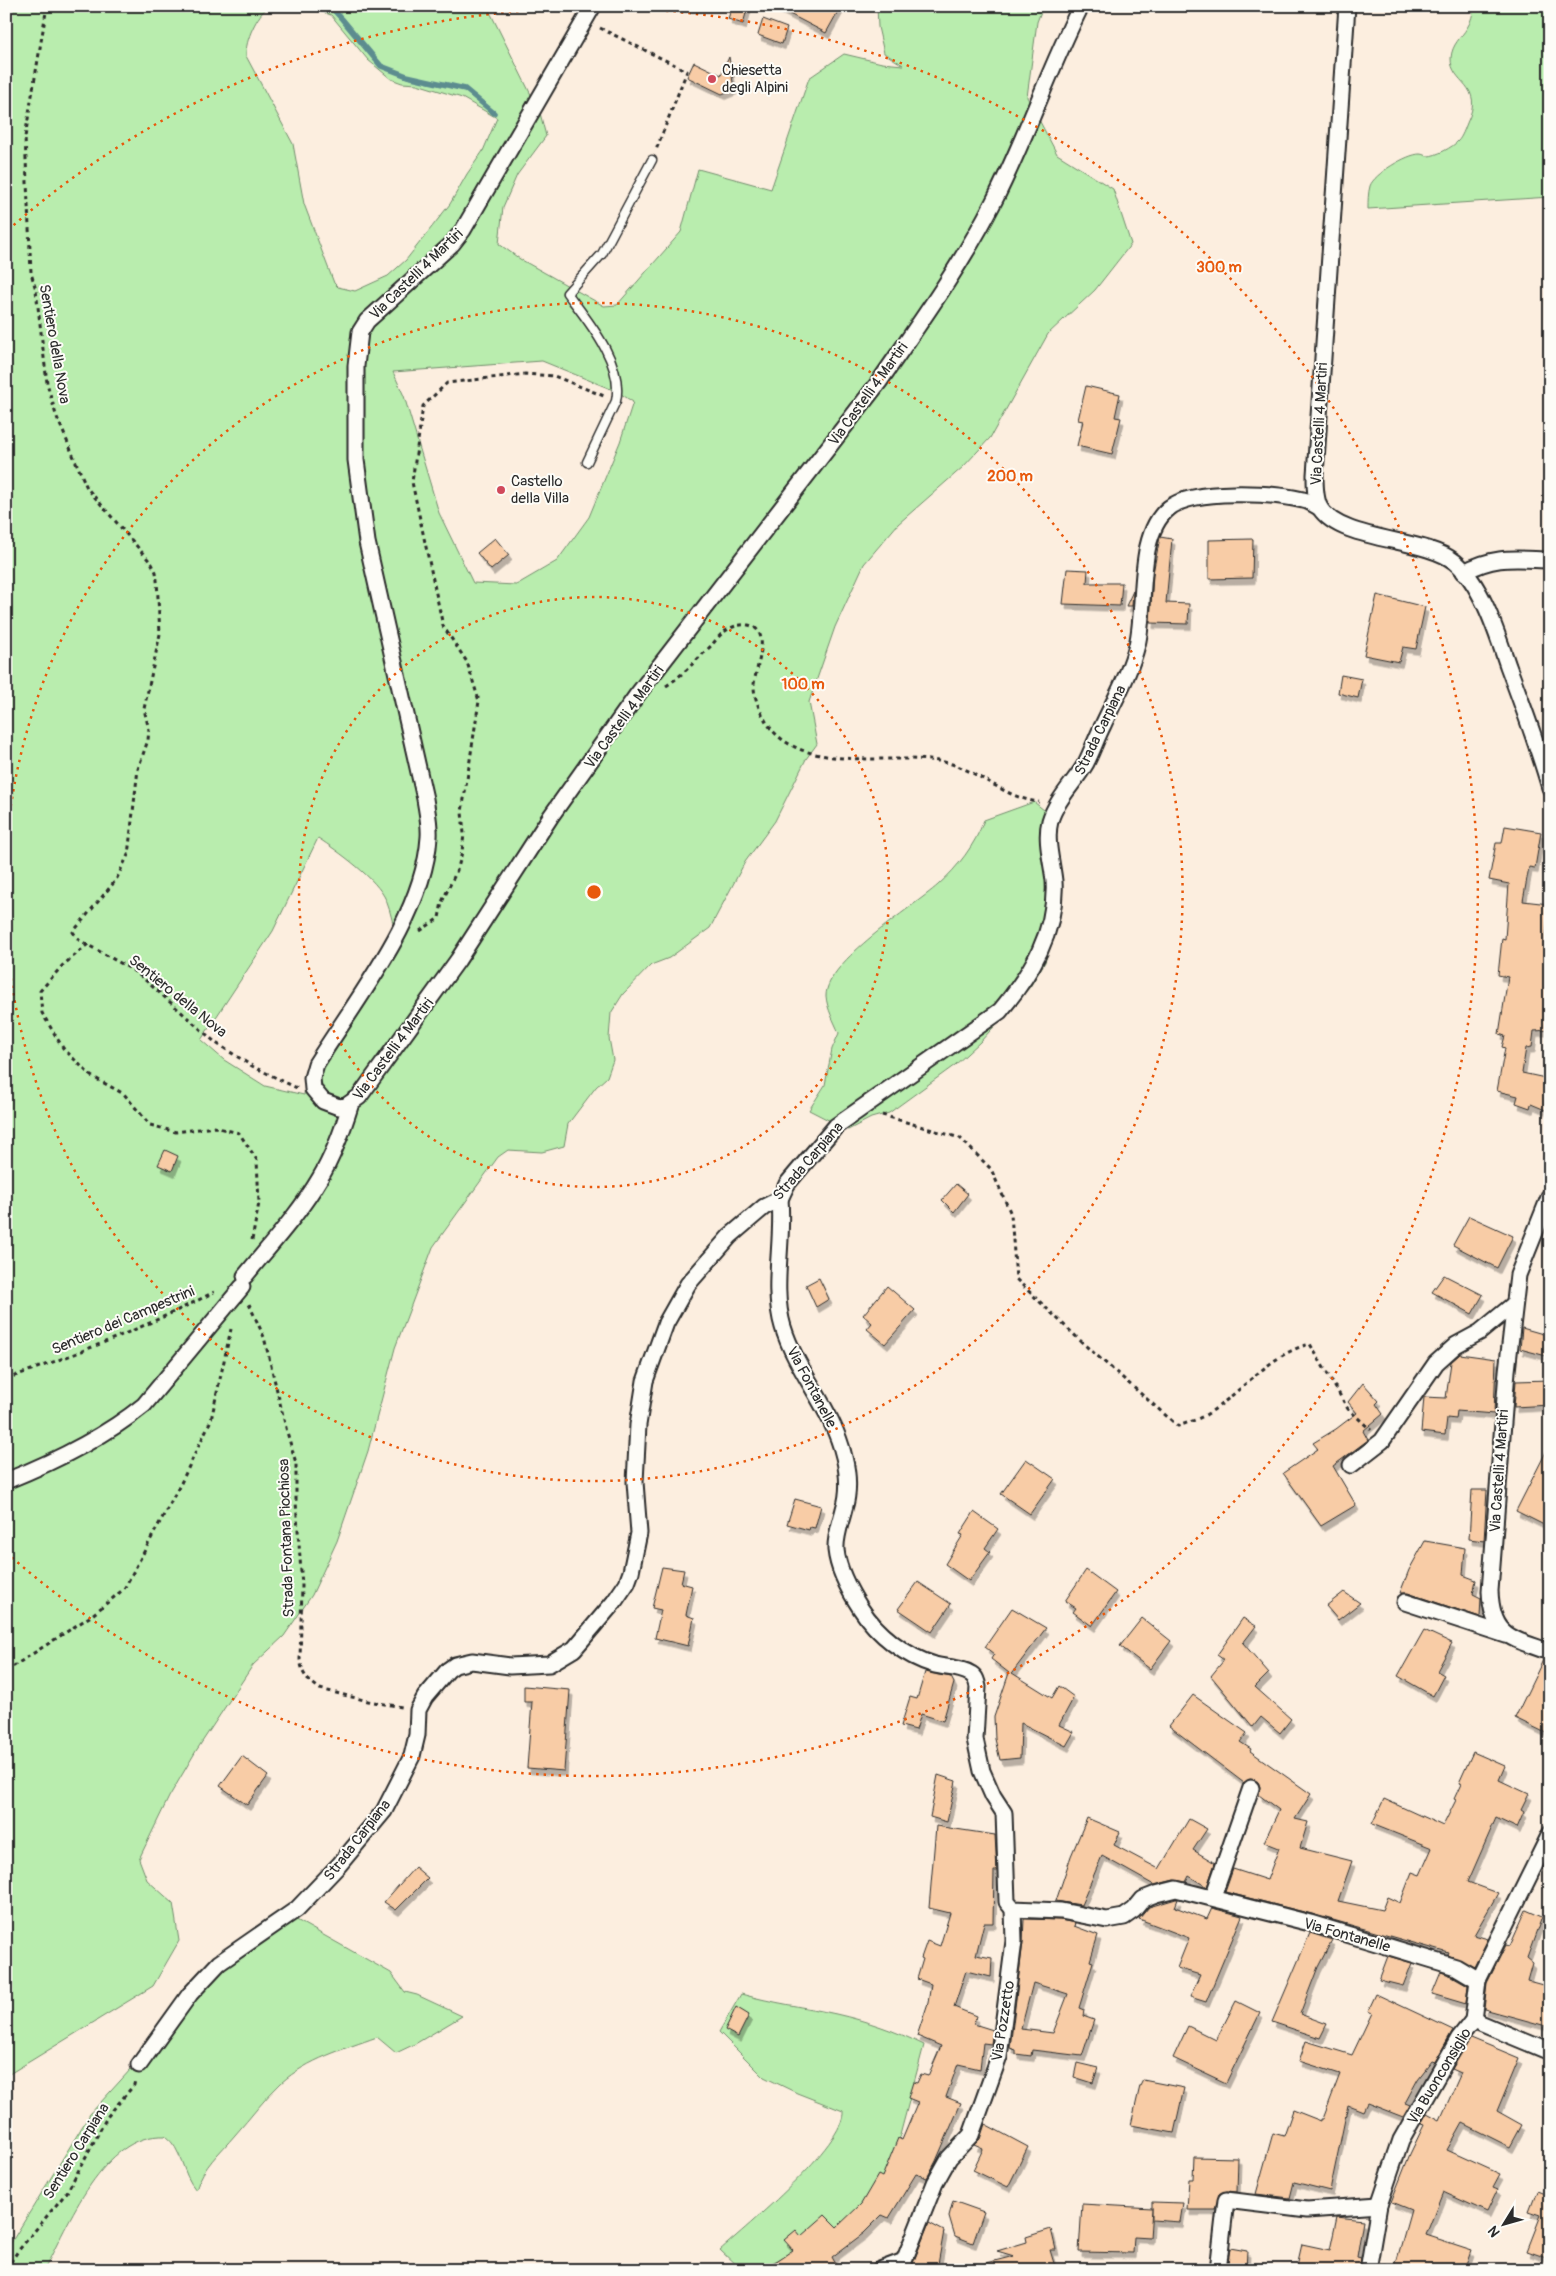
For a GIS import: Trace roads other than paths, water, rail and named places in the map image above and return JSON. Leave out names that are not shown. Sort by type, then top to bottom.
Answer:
[{"type":"street","name":"Via Castelli 4 Martiri","points":[[593,6],[463,230],[452,244],[377,310],[360,332],[356,366],[356,460],[367,542],[425,799],[429,836],[420,884],[409,913],[314,1070],[312,1078],[313,1089],[323,1101],[339,1107],[351,1103],[373,1079],[436,992],[508,886],[551,816],[638,695],[879,382],[977,234],[1011,166],[1043,88],[1080,6]]},
{"type":"street","name":"Via Castelli 4 Martiri","points":[[1347,6],[1315,475],[1320,508],[1329,517],[1347,527],[1423,548],[1444,556],[1455,562],[1473,582],[1498,638],[1536,740],[1550,788]]},
{"type":"street","name":"Strada Carpiana","points":[[139,2065],[190,1994],[219,1963],[297,1909],[340,1865],[384,1811],[412,1756],[417,1734],[418,1710],[425,1697],[448,1670],[462,1662],[472,1661],[510,1666],[538,1666],[556,1661],[574,1649],[614,1602],[629,1577],[639,1533],[635,1482],[640,1405],[651,1363],[666,1323],[688,1284],[715,1251],[748,1219],[780,1199],[787,1184],[836,1126],[1000,1011],[1024,979],[1044,942],[1050,922],[1054,891],[1049,835],[1050,821],[1058,804],[1086,762],[1131,665],[1140,627],[1152,532],[1164,513],[1170,507],[1191,499],[1243,493],[1304,500],[1320,508]]},
{"type":"street","points":[[1464,572],[1484,562],[1491,561],[1506,559],[1550,560]]},
{"type":"street","points":[[6,1481],[47,1463],[130,1417],[144,1405],[244,1282],[320,1179],[339,1141],[351,1103]]},
{"type":"street","name":"Via Castelli 4 Martiri","points":[[1506,1636],[1498,1625],[1492,1610],[1490,1591],[1507,1371],[1518,1275],[1544,1218],[1550,1195]]},
{"type":"street","name":"Via Fontanelle","points":[[780,1199],[781,1247],[778,1289],[780,1316],[795,1358],[831,1421],[845,1462],[846,1500],[839,1525],[836,1550],[843,1573],[868,1619],[893,1643],[922,1660],[964,1671],[976,1679],[978,1687],[975,1740],[982,1771],[993,1796],[1004,1812],[1007,1902],[1014,1909],[1061,1911],[1107,1920],[1124,1917],[1134,1910],[1143,1899],[1164,1891],[1176,1889],[1310,1923],[1456,1967],[1478,1980]]},
{"type":"street","points":[[1351,1465],[1382,1441],[1436,1363],[1456,1345],[1480,1332],[1514,1304]]},
{"type":"street","points":[[1405,1602],[1550,1652]]},
{"type":"street","points":[[1213,1897],[1251,1788]]},
{"type":"street","name":"Via Buonconsiglio","points":[[1368,2270],[1380,2205],[1401,2140],[1459,2038],[1473,2020],[1478,1980],[1550,1834]]},
{"type":"street","name":"Via Pozzetto","points":[[880,2270],[904,2265],[935,2183],[949,2158],[971,2135],[999,2057],[1014,1941],[1014,1909]]},
{"type":"street","points":[[1473,2020],[1550,2052]]},
{"type":"street","points":[[1218,2270],[1226,2200],[1307,2210],[1380,2205]]},
{"type":"lane","points":[[587,462],[616,401],[618,392],[613,369],[600,336],[567,293],[602,254],[652,160]]},
{"type":"waterway","points":[[330,6],[381,66],[407,76],[465,89],[494,113]]},
{"type":"place","name":"Chiesetta degli Alpini","points":[[712,79]]},
{"type":"place","name":"Castello della Villa","points":[[501,490]]}]
